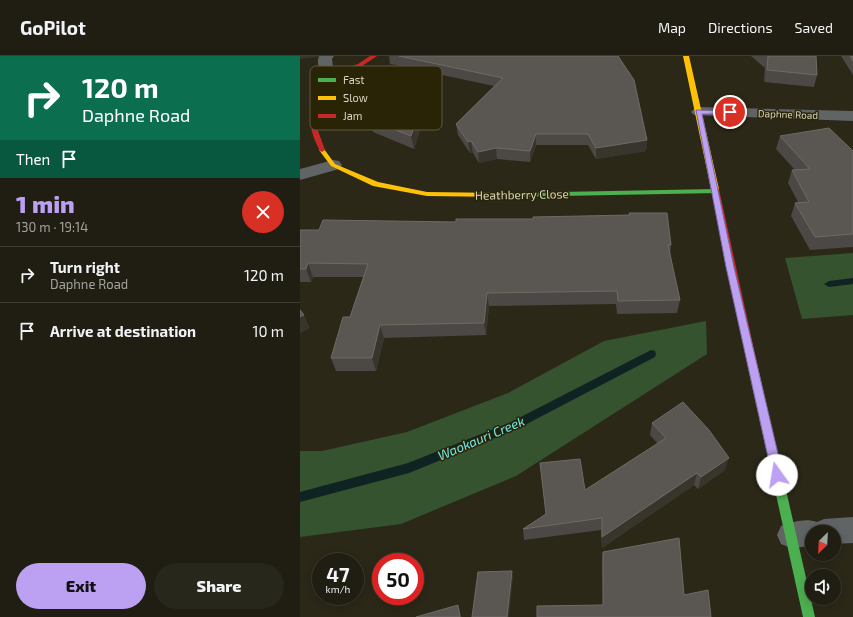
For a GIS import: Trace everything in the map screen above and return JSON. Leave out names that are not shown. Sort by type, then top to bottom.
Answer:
[{"type":"main road","points":[[357,66],[374,56]]},
{"type":"main road","points":[[686,56],[699,112],[730,267],[801,534],[810,617]]},
{"type":"main road","points":[[315,130],[320,147],[333,165]]},
{"type":"main road","name":"Heathberry Close","points":[[333,165],[376,184],[427,194],[473,196],[715,191]]},
{"type":"street","points":[[326,66],[325,58],[327,56]]},
{"type":"street","name":"Daphne Road","points":[[699,112],[853,116]]},
{"type":"street","points":[[300,175],[333,165]]},
{"type":"street","points":[[841,531],[853,530]]},
{"type":"green space","points":[[853,253],[853,315],[802,319],[785,258]]},
{"type":"green space","points":[[706,321],[707,354],[516,476],[401,524],[300,537],[300,451],[322,451],[407,432],[508,393],[604,341]]},
{"type":"building","points":[[399,56],[618,56],[634,80],[647,140],[596,148],[588,134],[536,134],[530,151],[496,148],[478,152],[471,141],[468,142],[456,124],[503,78]]},
{"type":"building","points":[[768,56],[816,56],[817,75],[767,70]]},
{"type":"building","points":[[829,128],[853,151],[853,234],[815,237],[795,203],[809,202],[792,170],[810,169],[780,136]]},
{"type":"building","points":[[396,130],[413,130],[411,136]]},
{"type":"building","points":[[629,213],[667,213],[671,245],[668,245],[680,300],[618,301],[617,291],[487,293],[484,323],[380,325],[372,358],[331,358],[343,317],[350,317],[368,264],[308,263],[306,269],[300,269],[300,230],[319,230],[323,220],[456,222],[456,219],[533,219],[533,217],[630,215]]},
{"type":"building","points":[[300,310],[304,315],[300,317]]},
{"type":"building","points":[[683,402],[709,430],[729,458],[701,477],[697,473],[602,537],[602,518],[523,529],[546,514],[540,463],[580,459],[585,490],[666,438],[652,423]]},
{"type":"building","points":[[679,538],[684,595],[708,590],[711,617],[537,617],[537,606],[603,605],[603,552]]},
{"type":"building","points":[[512,571],[507,617],[472,617],[478,572]]},
{"type":"building","points":[[458,605],[460,617],[416,617]]},
{"type":"waterway","name":"Waokauri Creek","points":[[829,284],[853,281]]},
{"type":"waterway","name":"Waokauri Creek","points":[[300,497],[409,468],[515,425],[651,354]]},
{"type":"traffic: fast","points":[[503,195],[715,191]]},
{"type":"traffic: fast","points":[[752,363],[809,617]]},
{"type":"traffic: slow","points":[[686,56],[715,189]]},
{"type":"traffic: slow","points":[[322,150],[333,165],[376,184],[427,194],[503,195]]},
{"type":"traffic: jam","points":[[357,66],[374,56]]},
{"type":"traffic: jam","points":[[315,130],[322,150]]},
{"type":"traffic: jam","points":[[715,189],[752,363]]},
{"type":"route","points":[[730,112],[699,112],[730,267],[777,475]]}]
